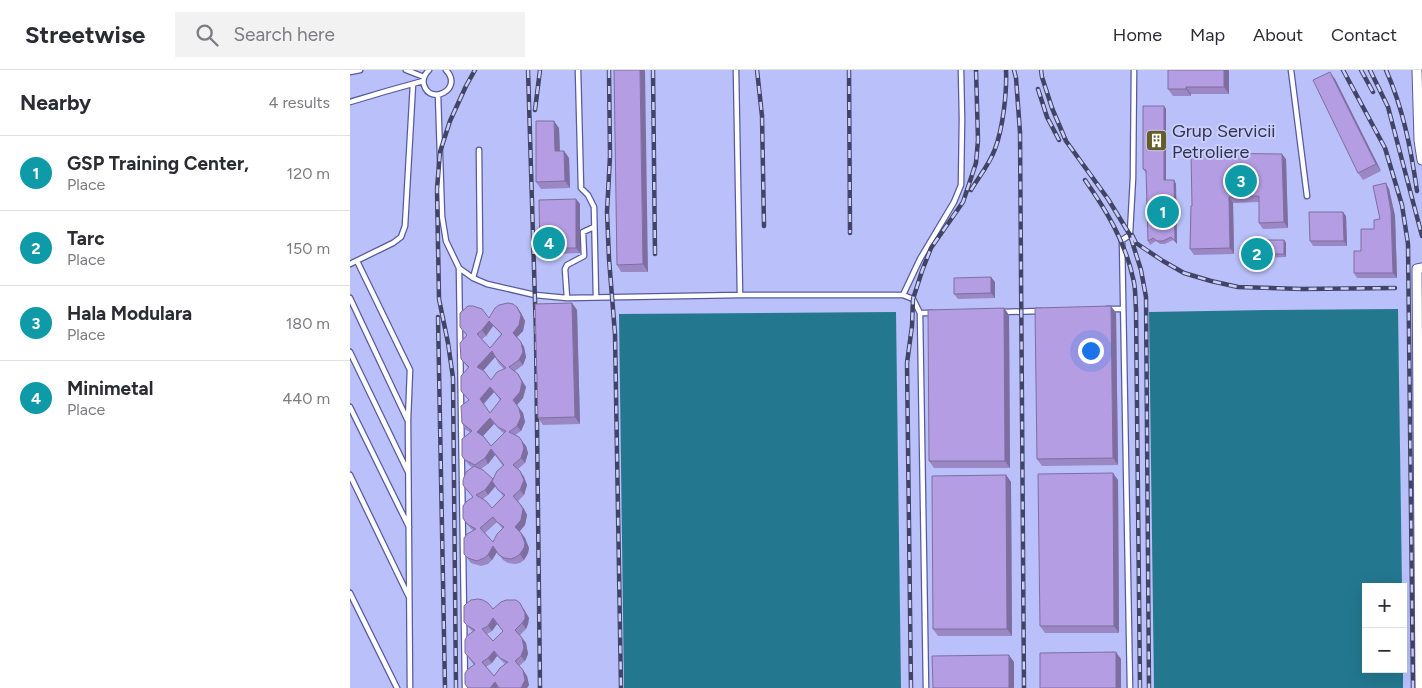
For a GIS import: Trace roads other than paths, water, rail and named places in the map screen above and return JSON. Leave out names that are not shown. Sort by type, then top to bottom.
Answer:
[{"type":"street","points":[[1417,70],[1419,140],[1422,160]]},
{"type":"street","points":[[1420,688],[1417,269],[1422,268]]},
{"type":"lane","points":[[350,72],[360,70]]},
{"type":"lane","points":[[406,70],[424,79]]},
{"type":"lane","points":[[429,70],[424,79],[424,87],[432,94],[438,95],[446,92],[450,85],[450,77],[446,70]]},
{"type":"lane","points":[[578,70],[581,188],[588,195],[594,206],[596,298]]},
{"type":"lane","points":[[736,70],[740,295]]},
{"type":"lane","points":[[903,295],[920,259],[954,202],[960,185],[961,70]]},
{"type":"lane","points":[[1130,688],[1122,240],[1130,235],[1134,70]]},
{"type":"lane","points":[[1291,70],[1307,196]]},
{"type":"lane","points":[[350,102],[413,84],[424,79]]},
{"type":"lane","points":[[350,264],[393,243],[401,237],[405,226],[413,84]]},
{"type":"lane","points":[[438,95],[442,216],[446,241],[459,268],[465,688]]},
{"type":"lane","points":[[473,278],[480,252],[479,150]]},
{"type":"lane","points":[[568,298],[566,269],[568,265],[584,256],[583,232],[594,227]]},
{"type":"lane","points":[[357,261],[410,370],[408,420],[410,688]]},
{"type":"lane","points":[[459,268],[473,278],[487,284],[535,295],[568,298],[903,295],[913,299],[920,313],[926,688]]},
{"type":"lane","points":[[350,298],[408,420]]},
{"type":"lane","points":[[1105,309],[1123,309]]},
{"type":"lane","points":[[993,312],[1049,311]]},
{"type":"lane","points":[[920,313],[938,313]]},
{"type":"lane","points":[[350,352],[408,473]]},
{"type":"lane","points":[[350,408],[409,528]]},
{"type":"lane","points":[[350,475],[410,598]]},
{"type":"lane","points":[[350,593],[397,688]]},
{"type":"water","points":[[1398,309],[1402,583],[1362,583],[1362,673],[1403,673],[1403,688],[1154,688],[1149,312]]},
{"type":"water","points":[[896,312],[901,688],[624,688],[619,314]]},
{"type":"railway","points":[[456,688],[453,378],[439,299],[437,189],[440,152],[450,121],[475,70]]},
{"type":"railway","points":[[528,70],[536,334],[540,688]]},
{"type":"railway","points":[[535,110],[540,70]]},
{"type":"railway","points":[[609,70],[610,156],[607,212],[615,334],[621,688]]},
{"type":"railway","points":[[653,70],[655,254]]},
{"type":"railway","points":[[757,70],[762,116],[764,226]]},
{"type":"railway","points":[[849,70],[850,233]]},
{"type":"railway","points":[[911,688],[907,363],[912,326],[913,299],[931,248],[963,202],[976,163],[978,140],[976,70]]},
{"type":"railway","points":[[971,190],[990,159],[998,140],[1004,110],[1006,70]]},
{"type":"railway","points":[[1014,70],[1020,132],[1024,688]]},
{"type":"railway","points":[[1041,70],[1052,108],[1066,141],[1108,199],[1130,235],[1141,270],[1146,297],[1149,688]]},
{"type":"railway","points":[[1343,70],[1385,148],[1402,205],[1408,244],[1413,688]]},
{"type":"railway","points":[[1361,70],[1373,92]]},
{"type":"railway","points":[[1370,70],[1388,107],[1422,236]]},
{"type":"railway","points":[[1386,70],[1406,129],[1417,191]]},
{"type":"railway","points":[[1038,89],[1047,117],[1059,140]]},
{"type":"railway","points":[[1085,180],[1107,214],[1120,239],[1130,264],[1135,286],[1140,688]]},
{"type":"railway","points":[[1132,235],[1136,243],[1184,273],[1238,287],[1302,289],[1395,288]]},
{"type":"railway","points":[[438,317],[445,688]]},
{"type":"place","name":"Grup Servicii Petroliere","points":[[1156,141]]},
{"type":"place","name":"Hala Modulara","points":[[1241,181]]},
{"type":"place","name":"GSP Training Center,","points":[[1163,212]]},
{"type":"place","name":"Minimetal","points":[[549,243]]},
{"type":"place","name":"Tarc","points":[[1257,254]]}]
